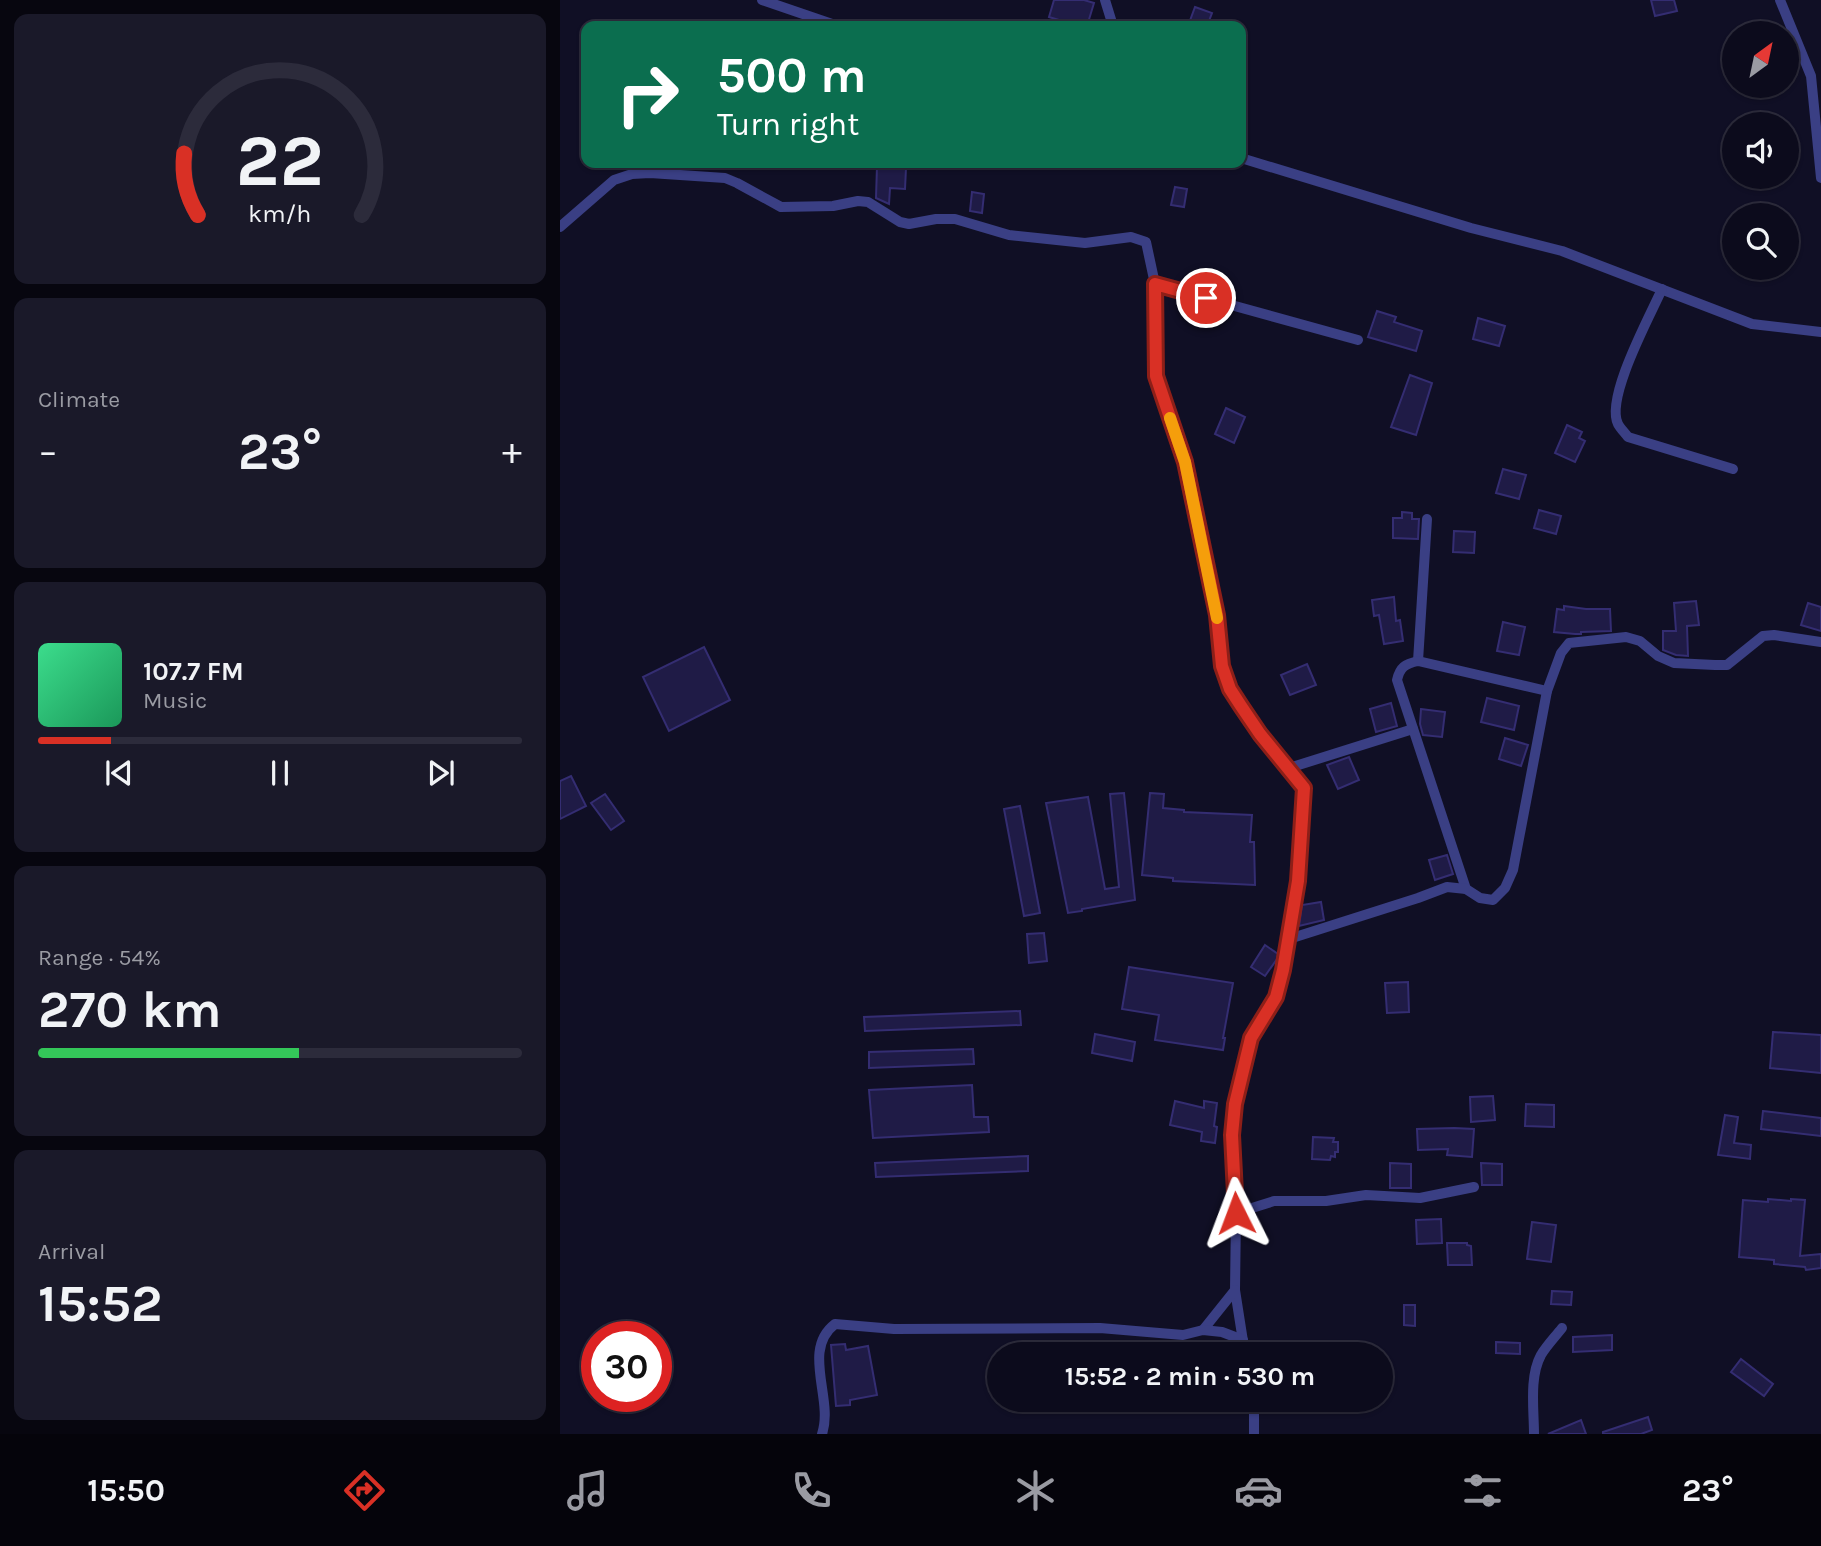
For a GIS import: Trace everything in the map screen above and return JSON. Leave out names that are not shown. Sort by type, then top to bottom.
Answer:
[{"type":"street","points":[[762,0],[823,21]]},
{"type":"street","points":[[1105,0],[1111,21]]},
{"type":"street","points":[[1780,0],[1811,76],[1818,109],[1821,178]]},
{"type":"street","points":[[1246,160],[1471,228],[1562,251],[1752,324],[1821,332]]},
{"type":"street","points":[[560,227],[614,180],[632,174],[650,173],[725,178],[781,207],[833,206],[858,201],[868,202],[900,222],[909,224],[955,219],[1009,235],[1085,243],[1132,237],[1146,242],[1155,284],[1156,376],[1185,462],[1217,615],[1222,666],[1230,689],[1241,706],[1304,788],[1298,881],[1283,970],[1276,997],[1251,1038],[1235,1104],[1232,1135],[1236,1213],[1235,1290],[1243,1340],[1222,1332],[1203,1330],[1183,1335],[1100,1328],[894,1329],[835,1324],[827,1330],[821,1342],[819,1357],[826,1422],[822,1434]]},
{"type":"street","points":[[1155,284],[1358,340]]},
{"type":"street","points":[[1662,289],[1622,377],[1615,404],[1617,423],[1628,437],[1734,469]]},
{"type":"street","points":[[1418,662],[1427,519]]},
{"type":"street","points":[[1289,939],[1447,887],[1466,889],[1480,898],[1493,900],[1504,888],[1513,870],[1547,691],[1561,653],[1569,643],[1626,637],[1640,641],[1658,656],[1674,663],[1715,665],[1727,664],[1763,636],[1774,635],[1821,642]]},
{"type":"street","points":[[1466,889],[1397,680],[1399,671],[1406,664],[1418,662],[1547,691]]},
{"type":"street","points":[[1289,768],[1413,729]]},
{"type":"street","points":[[1236,1213],[1274,1201],[1326,1201],[1366,1195],[1420,1198],[1474,1187]]},
{"type":"street","points":[[1203,1330],[1235,1290]]},
{"type":"street","points":[[1534,1434],[1537,1366],[1541,1354],[1562,1328]]},
{"type":"street","points":[[1254,1412],[1254,1434]]},
{"type":"building","points":[[1054,0],[1084,0],[1094,3],[1089,21],[1062,21],[1049,17]]},
{"type":"building","points":[[1651,0],[1674,0],[1677,11],[1655,16]]},
{"type":"building","points":[[1195,7],[1212,13],[1209,21],[1190,21]]},
{"type":"building","points":[[877,168],[906,168],[905,189],[890,188],[889,204],[876,198]]},
{"type":"building","points":[[1175,187],[1187,189],[1184,207],[1171,205]]},
{"type":"building","points":[[972,192],[984,194],[982,213],[970,211]]},
{"type":"building","points":[[1377,311],[1396,317],[1394,322],[1422,331],[1416,351],[1368,337]]},
{"type":"building","points":[[1478,318],[1505,326],[1499,346],[1473,339]]},
{"type":"building","points":[[1410,375],[1432,383],[1416,435],[1391,427]]},
{"type":"building","points":[[1226,408],[1245,417],[1234,443],[1215,434]]},
{"type":"building","points":[[1567,425],[1582,432],[1579,438],[1585,441],[1575,462],[1555,453]]},
{"type":"building","points":[[1503,469],[1526,475],[1519,499],[1496,493]]},
{"type":"building","points":[[1539,510],[1561,516],[1556,534],[1534,528]]},
{"type":"building","points":[[1402,512],[1412,513],[1412,519],[1419,519],[1418,539],[1393,538],[1393,518],[1402,518]]},
{"type":"building","points":[[1454,531],[1475,532],[1474,553],[1453,552]]},
{"type":"building","points":[[1394,597],[1396,621],[1400,620],[1403,641],[1384,644],[1379,615],[1374,616],[1372,600]]},
{"type":"building","points":[[1696,601],[1699,625],[1687,626],[1688,656],[1663,650],[1663,631],[1676,631],[1674,603]]},
{"type":"building","points":[[1808,603],[1821,607],[1821,631],[1801,625]]},
{"type":"building","points":[[1564,606],[1610,609],[1611,631],[1581,634],[1554,632],[1557,609],[1564,610]]},
{"type":"building","points":[[1503,622],[1525,627],[1519,655],[1497,651]]},
{"type":"building","points":[[704,647],[730,700],[669,731],[643,677]]},
{"type":"building","points":[[1307,664],[1316,685],[1290,695],[1281,675]]},
{"type":"building","points":[[1487,698],[1519,706],[1514,730],[1481,722]]},
{"type":"building","points":[[1391,703],[1397,726],[1376,732],[1370,709]]},
{"type":"building","points":[[1421,709],[1445,712],[1442,737],[1423,735],[1420,724]]},
{"type":"building","points":[[1505,738],[1528,745],[1521,766],[1499,759]]},
{"type":"building","points":[[1349,757],[1359,780],[1338,789],[1327,765]]},
{"type":"building","points":[[571,776],[586,806],[560,819],[560,781]]},
{"type":"building","points":[[1124,793],[1135,900],[1068,913],[1046,803],[1088,797],[1105,889],[1119,887],[1110,794]]},
{"type":"building","points":[[1150,793],[1164,794],[1163,808],[1184,812],[1252,815],[1250,842],[1254,842],[1255,885],[1173,881],[1173,878],[1142,875]]},
{"type":"building","points":[[605,794],[624,821],[611,830],[591,803]]},
{"type":"building","points":[[1020,806],[1040,913],[1024,916],[1004,809]]},
{"type":"building","points":[[1447,855],[1453,874],[1435,880],[1429,860]]},
{"type":"building","points":[[1321,902],[1324,920],[1299,926],[1302,905]]},
{"type":"building","points":[[1044,933],[1047,961],[1029,963],[1027,934]]},
{"type":"building","points":[[1265,945],[1278,954],[1265,976],[1251,967]]},
{"type":"building","points":[[1129,967],[1233,983],[1223,1050],[1155,1040],[1159,1015],[1122,1009]]},
{"type":"building","points":[[1408,982],[1409,1012],[1387,1013],[1385,983]]},
{"type":"building","points":[[1020,1011],[1021,1025],[865,1031],[864,1017]]},
{"type":"building","points":[[1773,1032],[1821,1035],[1821,1073],[1770,1068]]},
{"type":"building","points":[[1095,1034],[1135,1042],[1132,1061],[1092,1053]]},
{"type":"building","points":[[973,1049],[974,1064],[869,1068],[869,1052]]},
{"type":"building","points":[[972,1085],[974,1117],[988,1117],[989,1132],[873,1138],[869,1090]]},
{"type":"building","points":[[1493,1096],[1495,1120],[1471,1122],[1470,1097]]},
{"type":"building","points":[[1175,1101],[1204,1108],[1204,1101],[1217,1103],[1215,1143],[1201,1141],[1202,1132],[1170,1125]]},
{"type":"building","points":[[1526,1104],[1554,1105],[1554,1127],[1525,1126]]},
{"type":"building","points":[[1763,1111],[1821,1118],[1821,1136],[1761,1129]]},
{"type":"building","points":[[1725,1115],[1738,1117],[1734,1143],[1751,1145],[1750,1159],[1718,1155]]},
{"type":"building","points":[[1417,1129],[1474,1129],[1472,1157],[1447,1155],[1448,1149],[1418,1150]]},
{"type":"building","points":[[1313,1137],[1334,1138],[1333,1142],[1338,1142],[1335,1157],[1331,1156],[1330,1160],[1312,1159]]},
{"type":"building","points":[[1028,1156],[1028,1171],[876,1177],[875,1163]]},
{"type":"building","points":[[1390,1163],[1411,1164],[1411,1188],[1390,1188]]},
{"type":"building","points":[[1481,1163],[1502,1164],[1502,1185],[1482,1185]]},
{"type":"building","points":[[1768,1199],[1805,1200],[1800,1256],[1821,1254],[1821,1268],[1806,1270],[1805,1267],[1774,1264],[1774,1260],[1739,1257],[1743,1200],[1768,1202]]},
{"type":"building","points":[[1441,1219],[1442,1243],[1417,1244],[1416,1220]]},
{"type":"building","points":[[1532,1222],[1556,1225],[1551,1262],[1527,1259]]},
{"type":"building","points":[[1447,1243],[1467,1243],[1471,1246],[1472,1265],[1448,1265]]},
{"type":"building","points":[[1552,1291],[1572,1292],[1571,1305],[1551,1304]]},
{"type":"building","points":[[1404,1305],[1415,1305],[1415,1326],[1404,1325]]},
{"type":"building","points":[[1612,1335],[1612,1350],[1573,1352],[1573,1337]]},
{"type":"building","points":[[1496,1342],[1520,1343],[1520,1354],[1496,1353]]},
{"type":"building","points":[[845,1344],[846,1350],[868,1346],[877,1395],[850,1400],[850,1405],[836,1406],[831,1345]]},
{"type":"building","points":[[1741,1359],[1773,1384],[1764,1396],[1731,1372]]},
{"type":"building","points":[[1648,1417],[1652,1430],[1641,1434],[1603,1434],[1603,1432]]},
{"type":"building","points":[[1581,1420],[1586,1434],[1548,1434]]},
{"type":"slow traffic","points":[[1170,418],[1185,462],[1217,618]]},
{"type":"route","points":[[1206,298],[1155,284],[1156,376],[1185,462],[1217,615],[1222,666],[1230,689],[1260,734],[1304,788],[1298,881],[1283,970],[1276,997],[1251,1038],[1235,1104],[1232,1135],[1236,1213]]}]
